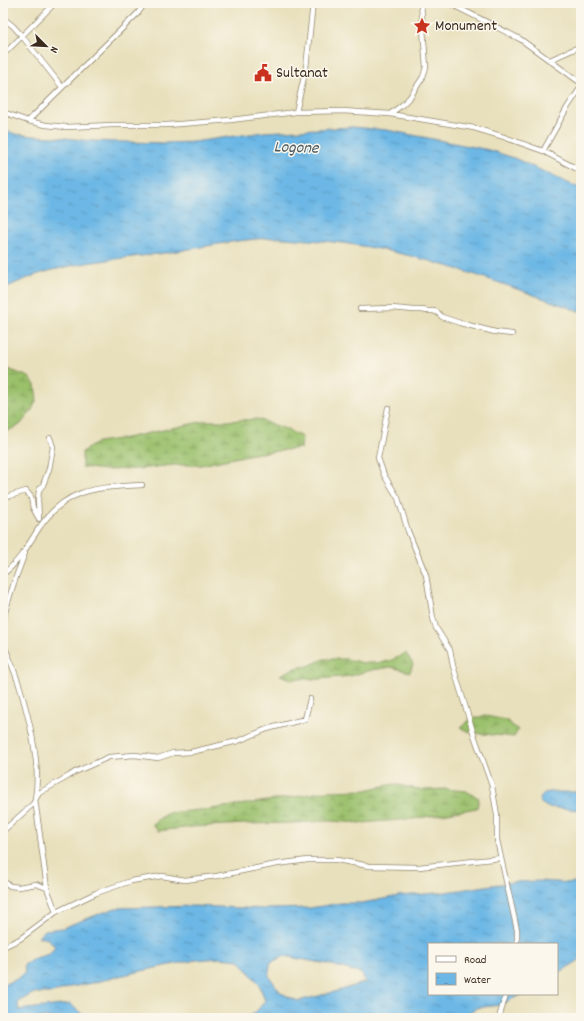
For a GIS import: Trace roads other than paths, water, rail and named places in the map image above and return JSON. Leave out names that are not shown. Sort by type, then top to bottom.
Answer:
[{"type":"street","points":[[3,55],[54,3]]},
{"type":"street","points":[[28,121],[138,12],[145,3]]},
{"type":"street","points":[[296,112],[306,68],[313,3]]},
{"type":"street","points":[[390,114],[410,97],[423,77],[426,67],[421,3]]},
{"type":"street","points":[[449,3],[520,39],[581,83]]},
{"type":"street","points":[[3,18],[14,26],[62,87]]},
{"type":"street","points":[[550,60],[581,46]]},
{"type":"street","points":[[543,152],[567,108],[581,87]]},
{"type":"street","points":[[3,112],[28,121],[66,127],[166,125],[231,120],[296,112],[342,111],[390,114],[474,128],[501,136],[543,152],[581,171]]},
{"type":"street","points":[[360,309],[392,308],[426,311],[433,310],[438,312],[442,317],[460,323],[495,332],[512,334]]},
{"type":"street","points":[[388,408],[378,458],[384,475],[398,498],[408,530],[426,575],[436,628],[450,650],[453,666],[474,735],[492,786],[497,815],[497,840],[517,930],[517,943]]},
{"type":"street","points":[[40,526],[38,490],[43,484],[49,469],[53,447],[50,438]]},
{"type":"street","points":[[3,574],[18,560],[40,526],[61,504],[78,494],[97,488],[142,485]]},
{"type":"street","points":[[3,498],[26,491],[31,497],[33,508],[39,518]]},
{"type":"street","points":[[3,620],[9,597],[22,564],[26,549]]},
{"type":"street","points":[[3,642],[20,690],[34,748],[38,787],[35,799],[47,888],[56,912]]},
{"type":"street","points":[[3,831],[33,804],[39,793],[75,772],[109,757],[135,755],[158,758],[173,753],[191,752],[238,741],[266,729],[305,719],[310,699]]},
{"type":"street","points":[[3,947],[20,940],[56,912],[96,893],[131,881],[162,876],[185,880],[308,860],[337,860],[369,866],[419,867],[501,858]]},
{"type":"street","points":[[3,881],[10,886],[19,888],[36,884],[47,888]]},
{"type":"street","points":[[499,1018],[506,995]]},
{"type":"water","name":"Logone","points":[[352,127],[387,130],[489,150],[514,158],[581,189],[581,312],[481,276],[413,257],[343,243],[284,238],[241,241],[82,264],[43,273],[3,289],[3,130],[16,134],[92,141],[164,143],[193,142],[264,132]]},
{"type":"water","points":[[548,792],[581,792],[581,810],[547,807],[539,800],[541,796]]},
{"type":"water","points":[[581,880],[581,959],[558,973],[558,943],[428,943],[428,995],[520,995],[500,1005],[476,1008],[460,1018],[246,1018],[255,1013],[265,1001],[259,984],[239,960],[220,958],[196,960],[160,967],[71,987],[52,993],[34,993],[18,1002],[19,1010],[70,1004],[82,1014],[108,1018],[3,1018],[3,984],[15,980],[25,973],[24,965],[35,958],[49,954],[55,947],[48,939],[38,937],[45,930],[62,928],[115,908],[195,906],[267,909],[310,908],[341,903],[362,903],[399,896],[439,893],[513,882],[540,881],[571,883]],"holes":[[[283,956],[327,964],[361,973],[366,982],[298,1001],[281,993],[269,976],[270,963]]]},
{"type":"place","name":"Monument","points":[[422,26]]},
{"type":"place","name":"Sultanat","points":[[263,73]]}]
